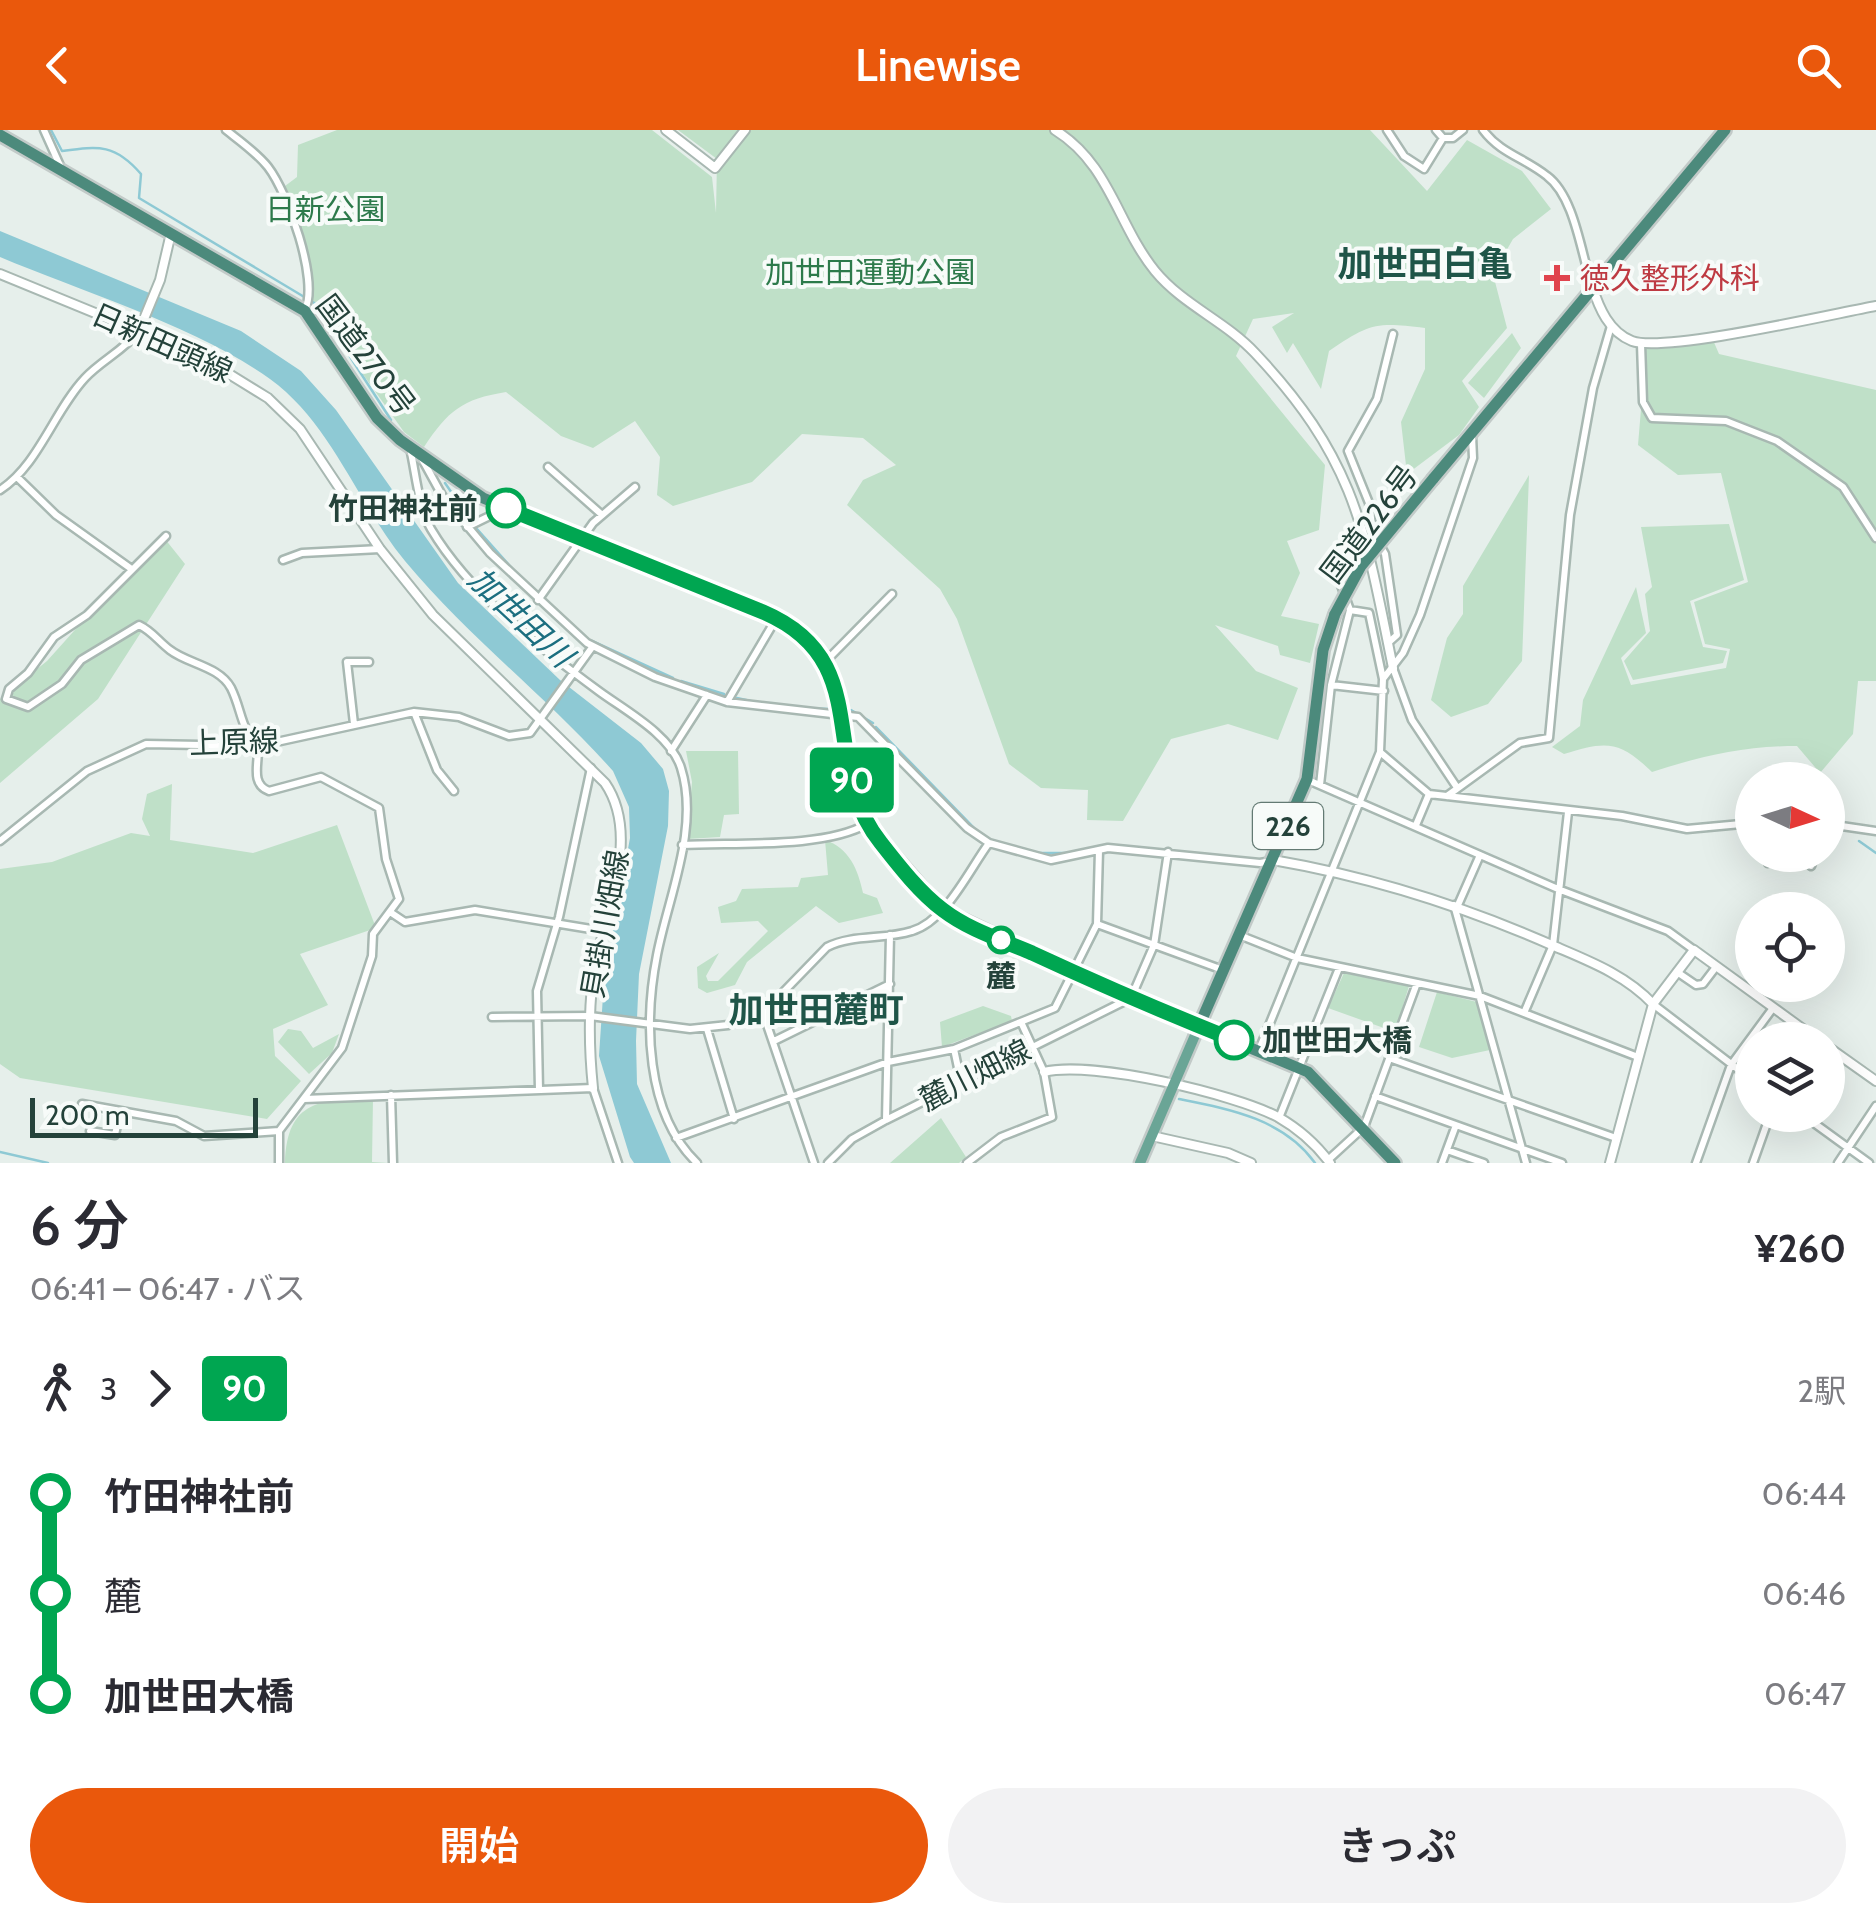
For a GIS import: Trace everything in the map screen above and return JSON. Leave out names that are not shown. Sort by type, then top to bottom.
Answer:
[{"type":"highway","name":"国道226号","points":[[1199,1026],[1307,780],[1324,650],[1335,614],[1362,566],[1726,130]]},
{"type":"highway","name":"国道270号","points":[[3,134],[170,233],[308,305],[367,405],[454,481],[506,508],[776,618],[801,632],[826,660]]},
{"type":"highway","points":[[826,660],[852,785],[867,824],[941,909],[1131,998],[1300,1068],[1320,1080],[1396,1163]]},
{"type":"main road","points":[[1140,1163],[1199,1026]]},
{"type":"street","points":[[44,130],[63,172]]},
{"type":"street","points":[[226,130],[274,176],[295,228],[308,305]]},
{"type":"street","points":[[666,130],[715,168],[745,130]]},
{"type":"street","points":[[1055,130],[1098,168],[1156,272],[1188,303],[1256,353],[1325,440],[1352,493],[1393,668],[1412,720],[1456,786]]},
{"type":"street","points":[[1386,130],[1404,156],[1424,169],[1443,138]]},
{"type":"street","points":[[1436,130],[1443,138],[1452,138],[1463,130]]},
{"type":"street","points":[[1483,130],[1494,146],[1545,174],[1558,187],[1592,286],[1611,326],[1641,344],[1656,346],[1876,306]]},
{"type":"street","points":[[0,490],[18,478],[84,379],[123,350],[140,329],[160,282],[170,233]]},
{"type":"street","name":"日新田頭線","points":[[0,274],[140,329],[229,370],[278,406],[300,428],[380,548],[433,614],[540,717]]},
{"type":"street","points":[[1446,796],[1520,743],[1549,738],[1570,514],[1593,388],[1611,326]]},
{"type":"street","points":[[1388,643],[1397,634],[1397,617],[1390,598],[1386,554],[1373,534],[1369,503],[1348,451],[1378,400],[1392,334]]},
{"type":"street","points":[[1641,344],[1643,402],[1652,418],[1726,421],[1776,441],[1843,487],[1876,538]]},
{"type":"street","points":[[1383,680],[1420,615],[1472,458],[1472,434]]},
{"type":"street","points":[[415,450],[467,527],[538,600],[593,646],[654,677],[726,702],[858,716],[954,815],[988,843],[1052,860],[1100,850],[1168,852],[1260,863],[1273,860],[1332,871],[1456,904],[1619,976],[1735,1068]]},
{"type":"street","points":[[415,450],[430,527],[496,606],[574,676],[672,751],[684,778],[682,845],[657,955],[649,1024],[656,1085],[676,1138],[697,1163]]},
{"type":"street","points":[[548,467],[601,514]]},
{"type":"street","points":[[18,478],[56,515],[130,568]]},
{"type":"street","points":[[538,600],[601,514],[635,487]]},
{"type":"street","points":[[467,527],[506,508]]},
{"type":"street","points":[[166,536],[130,568],[116,589],[54,637],[28,673],[9,689],[6,699],[28,707],[42,701],[81,660],[139,624],[184,660],[222,677],[231,688],[244,732],[258,746],[256,780],[265,791],[321,776],[379,808],[386,858],[400,898],[373,934],[372,956],[342,1048],[279,1131],[279,1163]]},
{"type":"street","points":[[284,560],[302,553],[380,548]]},
{"type":"street","points":[[1320,785],[1331,684],[1350,610],[1334,566],[1342,556],[1368,549]]},
{"type":"street","points":[[826,660],[892,594]]},
{"type":"street","points":[[1258,1051],[1380,752],[1384,690],[1369,613],[1350,610]]},
{"type":"street","points":[[726,702],[776,618]]},
{"type":"street","points":[[540,717],[593,646]]},
{"type":"street","points":[[354,724],[347,662],[369,662]]},
{"type":"street","points":[[1331,684],[1384,690]]},
{"type":"street","points":[[672,751],[707,695]]},
{"type":"street","points":[[414,712],[437,770],[454,791]]},
{"type":"street","name":"上原線","points":[[0,841],[87,771],[130,749],[159,743],[258,746],[414,712],[459,717],[509,736],[530,733],[540,717]]},
{"type":"street","name":"貝掛川畑線","points":[[540,717],[591,767],[613,795],[620,823],[618,864],[603,931],[592,1016],[593,1088],[618,1163]]},
{"type":"street","points":[[1380,752],[1429,794],[1622,816],[1687,829],[1735,825]]},
{"type":"street","points":[[538,1090],[536,1016],[540,974],[591,767]]},
{"type":"street","points":[[1307,780],[1361,800],[1558,889],[1668,931],[1792,1022]]},
{"type":"street","points":[[1416,825],[1429,794]]},
{"type":"street","points":[[1524,1013],[1553,945],[1568,812]]},
{"type":"street","points":[[682,845],[783,841],[827,836],[867,824]]},
{"type":"street","points":[[1845,826],[1876,831]]},
{"type":"street","points":[[492,1017],[592,1016],[707,1029],[763,1012],[826,947],[839,941],[922,927],[941,909],[988,843]]},
{"type":"street","points":[[676,1138],[888,1062],[954,1049],[1054,1008],[1097,924],[1100,850]]},
{"type":"street","points":[[1131,998],[1154,945],[1168,852]]},
{"type":"street","points":[[1480,854],[1456,904],[1526,1163]]},
{"type":"street","points":[[390,912],[405,922],[475,910],[603,931]]},
{"type":"street","points":[[1097,924],[1224,970]]},
{"type":"street","points":[[886,1120],[890,935]]},
{"type":"street","points":[[1240,935],[1297,958],[1480,996],[1638,1057]]},
{"type":"street","points":[[1610,1163],[1653,1004],[1694,950]]},
{"type":"street","points":[[1677,972],[1696,985],[1703,984],[1716,967]]},
{"type":"street","points":[[1279,1118],[1340,968]]},
{"type":"street","points":[[774,1041],[890,984]]},
{"type":"street","points":[[1044,1072],[1116,1075],[1247,1103],[1305,1134],[1329,1162],[1364,1128],[1417,984]]},
{"type":"street","name":"麓川畑線","points":[[828,1163],[838,1150],[886,1120],[1131,998]]},
{"type":"street","points":[[1696,1163],[1731,1065],[1773,1008]]},
{"type":"street","points":[[763,1012],[814,1163]]},
{"type":"street","points":[[967,1163],[1001,1137],[1052,1117],[1044,1072],[1021,1022]]},
{"type":"street","points":[[707,1029],[734,1118]]},
{"type":"street","points":[[954,1049],[962,1082]]},
{"type":"street","points":[[1390,1058],[1616,1138]]},
{"type":"street","points":[[1845,1058],[1876,1080]]},
{"type":"street","points":[[303,1099],[593,1088]]},
{"type":"street","points":[[390,1095],[393,1163]]},
{"type":"street","points":[[1376,1096],[1562,1163]]},
{"type":"street","points":[[82,1104],[176,1121],[204,1136],[279,1131]]},
{"type":"street","points":[[1838,1163],[1876,1106]]},
{"type":"street","points":[[90,1131],[115,1135],[120,1111]]},
{"type":"street","points":[[1442,1163],[1456,1125]]},
{"type":"street","points":[[1753,1163],[1764,1132]]},
{"type":"street","points":[[1826,1132],[1869,1163]]},
{"type":"street","points":[[1153,1133],[1251,1163]]},
{"type":"street","points":[[1446,1150],[1484,1163]]},
{"type":"green space","points":[[337,130],[652,130],[712,177],[716,213],[717,159],[678,130],[1370,130],[1427,191],[1467,140],[1522,171],[1551,209],[1513,239],[1493,274],[1507,328],[1462,381],[1479,407],[1459,435],[1407,474],[1401,422],[1425,369],[1425,328],[1384,325],[1354,335],[1329,351],[1321,389],[1293,343],[1287,353],[1272,327],[1294,313],[1253,319],[1236,356],[1325,465],[1319,530],[1287,541],[1300,573],[1281,616],[1319,624],[1310,663],[1280,655],[1278,646],[1215,625],[1256,671],[1298,688],[1278,740],[1228,724],[1171,739],[1123,821],[1087,820],[1088,790],[1041,788],[1009,764],[957,619],[940,589],[847,505],[863,480],[896,465],[863,438],[802,434],[752,482],[673,506],[657,495],[660,457],[635,421],[593,448],[561,436],[506,392],[478,398],[458,409],[424,447],[404,432],[313,304],[309,272],[285,186],[297,177],[298,145]]},
{"type":"green space","points":[[1512,333],[1521,348],[1484,398],[1468,383]]},
{"type":"green space","points":[[1713,340],[1719,354],[1876,390],[1876,681],[1858,681],[1853,734],[1829,762],[1811,762],[1797,746],[1759,748],[1723,753],[1652,772],[1630,754],[1611,746],[1564,754],[1552,747],[1580,726],[1583,700],[1636,587],[1646,633],[1621,658],[1631,685],[1726,668],[1730,649],[1705,644],[1694,602],[1748,582],[1721,473],[1678,475],[1638,445],[1646,349]]},
{"type":"green space","points":[[1529,475],[1522,661],[1488,704],[1451,717],[1431,700],[1447,638],[1463,614],[1463,586]]},
{"type":"green space","points":[[1729,524],[1744,580],[1690,601],[1703,647],[1727,651],[1723,663],[1633,680],[1624,661],[1650,631],[1645,594],[1652,587],[1641,527]]},
{"type":"green space","points":[[161,534],[185,564],[98,699],[0,783],[0,699],[47,661]]},
{"type":"green space","points":[[686,751],[738,751],[739,814],[724,815],[720,837],[687,839],[692,782]]},
{"type":"green space","points":[[172,784],[170,840],[253,853],[337,825],[376,928],[300,954],[328,1005],[273,1029],[275,1056],[301,1081],[267,1119],[20,1078],[0,1064],[0,869],[52,862],[131,833],[150,836],[142,819],[147,794]]},
{"type":"green space","points":[[825,840],[846,854],[863,893],[877,898],[883,913],[839,923],[816,906],[747,962],[735,985],[707,993],[698,988],[697,967],[719,953],[706,976],[708,981],[718,981],[768,931],[758,921],[721,923],[718,907],[736,901],[742,889],[798,887],[801,878],[828,875]]},
{"type":"green space","points":[[1344,973],[1409,986],[1395,1032],[1328,1008]]},
{"type":"green space","points":[[1437,992],[1477,1002],[1490,1050],[1452,1058],[1419,1047]]},
{"type":"green space","points":[[983,1006],[1011,1016],[1012,1021],[942,1047],[940,1022]]},
{"type":"green space","points":[[288,1029],[301,1031],[313,1048],[339,1034],[332,1053],[309,1074],[278,1042]]},
{"type":"green space","points":[[373,1098],[372,1162],[389,1163],[285,1163],[292,1126],[310,1107]]},
{"type":"green space","points":[[941,1118],[966,1157],[959,1163],[890,1163]]},
{"type":"water","points":[[0,231],[241,331],[301,371],[336,410],[458,583],[560,680],[641,743],[663,769],[669,791],[668,826],[639,974],[636,1041],[637,1084],[671,1163],[634,1163],[599,1056],[604,981],[630,838],[629,807],[613,771],[429,589],[388,538],[327,441],[292,397],[241,360],[209,343],[0,257]]},
{"type":"waterway","points":[[51,130],[62,151],[97,148],[123,157],[141,174],[139,198],[316,304],[391,420]]},
{"type":"waterway","points":[[445,483],[469,518]]},
{"type":"waterway","name":"加世田川","points":[[477,529],[516,573]]},
{"type":"waterway","name":"加世田川","points":[[592,641],[673,678]]},
{"type":"waterway","points":[[681,681],[724,694]]},
{"type":"waterway","points":[[737,698],[755,702]]},
{"type":"waterway","points":[[802,708],[829,709]]},
{"type":"waterway","points":[[851,710],[873,723]]},
{"type":"waterway","points":[[876,727],[979,833]]},
{"type":"waterway","points":[[990,840],[1007,845]]},
{"type":"waterway","points":[[1859,841],[1876,853]]},
{"type":"waterway","points":[[1038,853],[1068,853]]},
{"type":"waterway","points":[[1100,918],[1103,853]]},
{"type":"waterway","points":[[1179,1099],[1236,1112],[1272,1126],[1315,1163]]},
{"type":"waterway","points":[[0,1152],[48,1163]]},
{"type":"bus line","name":"90","points":[[506,508],[763,612],[801,632],[826,660],[835,684],[852,785],[867,824],[941,909],[970,927],[1234,1040]]},
{"type":"place","name":"徳久整形外科","points":[[1557,278]]},
{"type":"place","name":"竹田神社前","points":[[506,508]]},
{"type":"place","name":"麓","points":[[1001,940]]},
{"type":"place","name":"加世田大橋","points":[[1234,1040]]},
{"type":"district","name":"加世田白亀","points":[[1425,263]]},
{"type":"district","name":"加世田麓町","points":[[816,1009]]},
{"type":"park label","name":"日新公園","points":[[325,209]]},
{"type":"park label","name":"加世田運動公園","points":[[870,272]]}]
